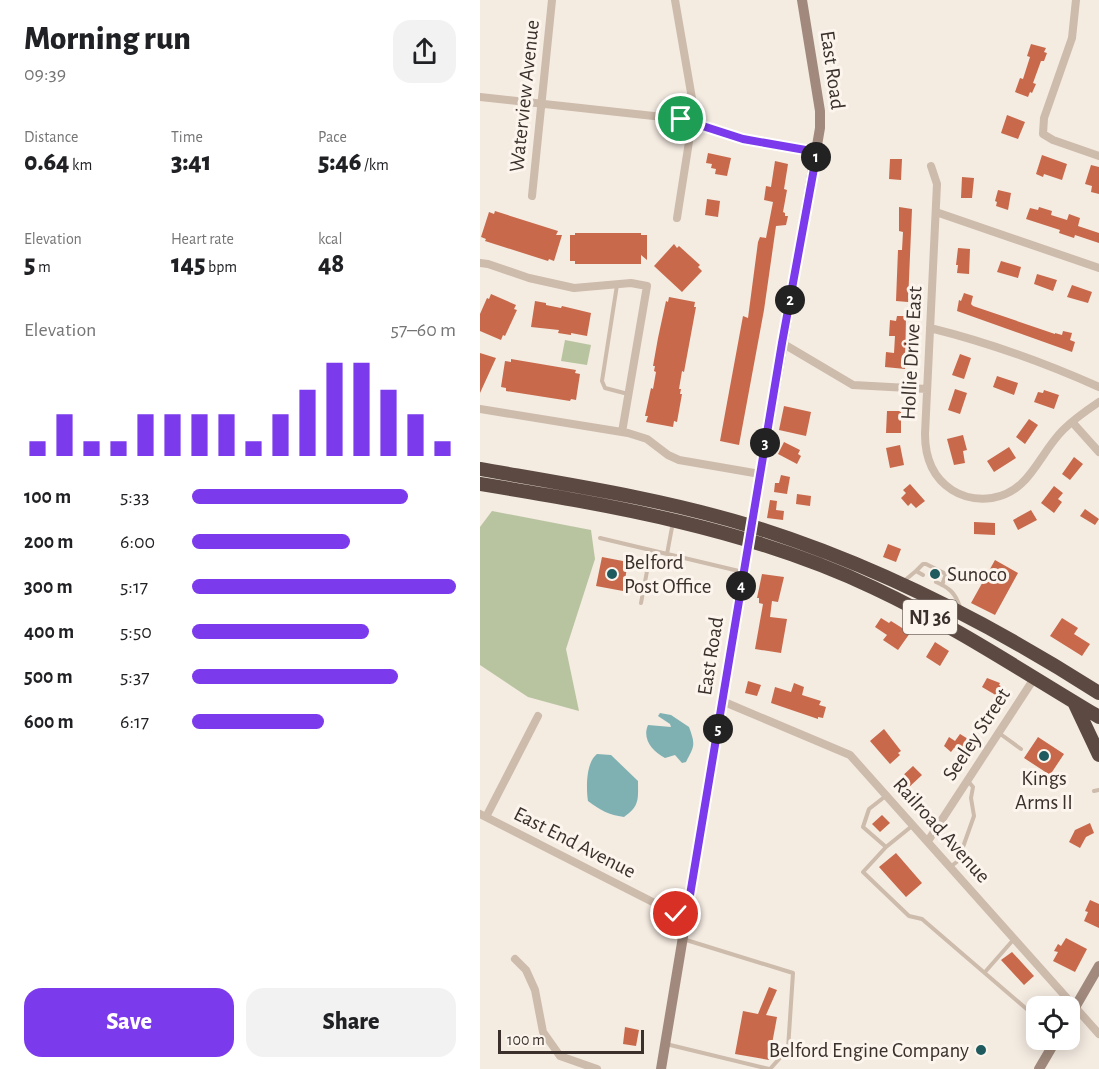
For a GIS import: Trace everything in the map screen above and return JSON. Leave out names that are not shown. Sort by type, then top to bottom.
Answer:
[{"type":"highway","name":"NJ 36","points":[[480,470],[615,492],[751,526],[832,556],[963,614],[992,628],[1099,693]]},
{"type":"highway","name":"NJ 36","points":[[480,484],[600,503],[674,520],[749,540],[826,568],[874,588],[943,624],[1099,717]]},
{"type":"highway","points":[[1074,702],[1099,755]]},
{"type":"street","name":"Waterview Avenue","points":[[532,196],[552,0]]},
{"type":"street","points":[[675,0],[694,105],[677,218]]},
{"type":"street","name":"East Road","points":[[661,1069],[743,572],[817,152],[820,111],[802,0]]},
{"type":"street","points":[[1076,0],[1072,38],[1042,127],[1045,136],[1099,156]]},
{"type":"street","points":[[480,97],[681,119],[743,139],[817,152]]},
{"type":"street","name":"Hollie Drive East","points":[[931,166],[936,178],[936,212],[925,443],[933,471],[955,492],[981,499],[1011,492],[1022,484],[1063,430],[1073,423]]},
{"type":"street","points":[[936,212],[1099,268]]},
{"type":"street","points":[[480,263],[529,278],[574,288],[631,283],[647,286],[622,432]]},
{"type":"street","points":[[930,328],[966,338],[1099,387]]},
{"type":"street","points":[[782,343],[853,385],[927,388]]},
{"type":"street","points":[[1099,402],[1073,423],[1099,452]]},
{"type":"street","points":[[480,409],[622,432],[647,439],[668,455],[679,460],[760,474]]},
{"type":"street","name":"Seeley Street","points":[[928,841],[1035,677]]},
{"type":"street","name":"Railroad Avenue","points":[[722,701],[850,755],[1014,939],[1060,996]]},
{"type":"street","points":[[483,815],[538,716]]},
{"type":"street","name":"East End Avenue","points":[[483,815],[686,919]]},
{"type":"street","points":[[515,959],[526,970],[536,990],[543,1032],[560,1056],[597,1069]]},
{"type":"street","points":[[1080,998],[1099,966]]},
{"type":"street","name":"Railroad Avenue","points":[[1080,1018],[1099,1034]]},
{"type":"street","points":[[1039,1069],[1050,1050]]},
{"type":"lane","points":[[617,284],[602,381],[605,388],[628,395]]},
{"type":"lane","points":[[667,554],[674,520]]},
{"type":"lane","points":[[600,538],[743,572]]},
{"type":"lane","points":[[641,603],[651,550]]},
{"type":"lane","points":[[899,585],[923,564],[946,574],[942,585]]},
{"type":"lane","points":[[916,571],[924,575]]},
{"type":"lane","points":[[936,582],[950,589],[963,614]]},
{"type":"lane","points":[[999,733],[1021,749]]},
{"type":"lane","points":[[950,867],[958,861],[974,816],[971,798],[973,787],[967,781]]},
{"type":"lane","points":[[886,847],[863,826],[869,809],[887,795]]},
{"type":"lane","points":[[913,826],[886,847],[863,872],[909,916],[922,919],[1026,1008]]},
{"type":"lane","points":[[665,1044],[770,1069],[788,1050],[793,973],[683,939]]},
{"type":"lane","points":[[985,972],[1014,939]]},
{"type":"green space","points":[[565,340],[591,345],[587,365],[561,361]]},
{"type":"green space","points":[[492,511],[591,530],[595,559],[566,649],[579,711],[528,697],[480,665],[480,527]]},
{"type":"water","points":[[660,713],[671,715],[689,727],[693,746],[686,762],[682,763],[675,755],[665,758],[649,744],[646,735],[648,725],[671,727],[658,716]]},
{"type":"water","points":[[597,754],[611,755],[638,781],[637,802],[624,817],[605,812],[588,801],[589,769]]},
{"type":"building","points":[[1031,44],[1046,48],[1044,52],[1047,53],[1044,61],[1041,61],[1033,83],[1036,84],[1028,97],[1015,92],[1020,78],[1023,79],[1030,57],[1027,56]]},
{"type":"building","points":[[1007,115],[1025,122],[1018,139],[1001,133]]},
{"type":"building","points":[[708,153],[731,158],[727,176],[715,174],[716,169],[711,168],[712,164],[706,163]]},
{"type":"building","points":[[1042,155],[1067,164],[1062,180],[1036,174]]},
{"type":"building","points":[[890,159],[902,159],[901,180],[889,179]]},
{"type":"building","points":[[775,161],[788,164],[783,212],[785,216],[788,216],[786,225],[776,226],[764,310],[739,445],[720,441],[743,316],[748,318],[758,242],[760,237],[766,238],[773,202],[764,200],[766,186],[771,187]]},
{"type":"building","points":[[1091,165],[1099,167],[1099,194],[1091,192],[1092,186],[1085,184]]},
{"type":"building","points":[[962,177],[974,178],[972,198],[961,198]]},
{"type":"building","points":[[998,190],[1011,193],[1008,210],[996,206]]},
{"type":"building","points":[[707,199],[720,201],[718,217],[705,215]]},
{"type":"building","points":[[899,207],[912,209],[908,302],[896,301],[898,250],[902,250],[903,232],[899,231]]},
{"type":"building","points":[[1039,207],[1052,211],[1051,215],[1067,220],[1069,214],[1080,218],[1078,226],[1099,233],[1099,243],[1075,235],[1074,238],[1059,233],[1060,230],[1026,219],[1030,208],[1038,210]]},
{"type":"building","points":[[495,211],[558,231],[556,235],[562,235],[554,261],[485,241],[486,239],[481,237],[489,212],[494,214]]},
{"type":"building","points":[[575,233],[641,233],[641,235],[647,235],[647,260],[641,255],[641,264],[575,264],[575,261],[570,261],[570,235],[575,235]]},
{"type":"building","points":[[674,244],[700,265],[698,267],[702,271],[682,292],[654,266]]},
{"type":"building","points":[[958,248],[970,249],[969,274],[957,273]]},
{"type":"building","points":[[1001,261],[1021,267],[1018,278],[997,272]]},
{"type":"building","points":[[1037,274],[1057,280],[1053,291],[1034,284]]},
{"type":"building","points":[[1072,285],[1092,292],[1088,303],[1067,297]]},
{"type":"building","points":[[964,293],[973,296],[971,304],[973,306],[1055,334],[1062,335],[1063,331],[1072,333],[1070,340],[1075,342],[1072,352],[957,311],[959,300],[961,301]]},
{"type":"building","points":[[491,294],[516,305],[514,309],[517,310],[501,340],[480,331],[480,314]]},
{"type":"building","points":[[669,297],[695,302],[694,307],[696,307],[679,389],[682,394],[677,422],[674,421],[673,427],[646,422],[648,416],[645,416],[656,372],[653,366],[658,338],[666,301],[668,302]]},
{"type":"building","points":[[535,301],[591,313],[587,336],[531,327]]},
{"type":"building","points":[[897,316],[906,316],[905,369],[885,367],[886,352],[894,353],[895,336],[889,336],[890,320],[896,321]]},
{"type":"building","points":[[480,353],[496,358],[480,393]]},
{"type":"building","points":[[960,354],[971,358],[964,379],[952,375]]},
{"type":"building","points":[[511,359],[576,370],[575,373],[580,374],[576,400],[506,391],[506,388],[501,387],[505,361],[511,362]]},
{"type":"building","points":[[997,376],[1018,383],[1014,395],[993,387]]},
{"type":"building","points":[[955,389],[967,393],[960,414],[948,410]]},
{"type":"building","points":[[1044,390],[1059,395],[1054,409],[1034,402],[1038,392],[1043,393]]},
{"type":"building","points":[[784,406],[811,412],[806,436],[779,430]]},
{"type":"building","points":[[887,411],[901,411],[901,433],[886,433]]},
{"type":"building","points":[[1029,419],[1038,425],[1025,444],[1016,437]]},
{"type":"building","points":[[963,435],[967,450],[963,451],[965,463],[954,465],[947,439]]},
{"type":"building","points":[[784,442],[800,450],[798,454],[801,456],[797,464],[778,454]]},
{"type":"building","points":[[900,445],[904,465],[890,468],[886,448]]},
{"type":"building","points":[[1009,447],[1016,458],[994,472],[987,461]]},
{"type":"building","points":[[1074,457],[1083,464],[1070,480],[1062,474]]},
{"type":"building","points":[[781,475],[790,477],[787,494],[774,492],[775,483],[779,483]]},
{"type":"building","points":[[910,484],[925,501],[916,508],[911,503],[908,506],[901,498],[906,493],[903,490]]},
{"type":"building","points":[[1054,486],[1063,493],[1058,499],[1062,502],[1054,513],[1041,503]]},
{"type":"building","points":[[797,494],[811,496],[810,506],[796,504]]},
{"type":"building","points":[[770,500],[777,501],[776,510],[784,511],[783,520],[767,518]]},
{"type":"building","points":[[1085,509],[1099,519],[1095,525],[1080,516]]},
{"type":"building","points":[[1031,510],[1037,520],[1018,530],[1013,520]]},
{"type":"building","points":[[974,522],[995,523],[995,535],[974,534]]},
{"type":"building","points":[[888,544],[901,549],[896,562],[883,557]]},
{"type":"building","name":"Belford Post Office","points":[[602,557],[628,562],[623,591],[596,586]]},
{"type":"building","points":[[995,560],[1018,573],[995,615],[971,603]]},
{"type":"building","points":[[762,574],[784,577],[778,602],[772,601],[770,617],[787,619],[781,653],[755,649],[763,604],[759,603],[759,598],[757,598]]},
{"type":"building","points":[[881,618],[889,623],[891,621],[910,633],[898,650],[883,640],[887,635],[875,627]]},
{"type":"building","points":[[1062,618],[1078,628],[1074,634],[1090,644],[1082,656],[1050,636]]},
{"type":"building","points":[[935,642],[949,651],[940,666],[926,657]]},
{"type":"building","points":[[987,678],[1000,683],[999,685],[1004,688],[999,697],[982,687]]},
{"type":"building","points":[[748,681],[761,685],[757,696],[745,693]]},
{"type":"building","points":[[794,683],[804,687],[802,695],[821,701],[819,705],[826,707],[823,718],[818,717],[818,719],[771,703],[775,687],[791,692]]},
{"type":"building","points":[[884,729],[901,751],[898,753],[900,755],[890,764],[870,741]]},
{"type":"building","points":[[960,734],[973,742],[964,755],[954,748],[951,752],[944,746],[949,737],[955,741]]},
{"type":"building","points":[[1038,737],[1064,754],[1050,775],[1024,758]]},
{"type":"building","points":[[913,766],[922,775],[907,789],[899,779]]},
{"type":"building","points":[[882,815],[890,823],[880,832],[872,824]]},
{"type":"building","points":[[1090,823],[1094,833],[1086,837],[1080,848],[1069,842],[1075,830]]},
{"type":"building","points":[[896,853],[922,883],[906,897],[879,867]]},
{"type":"building","points":[[1090,900],[1099,904],[1099,928],[1084,921]]},
{"type":"building","points":[[1066,938],[1087,949],[1075,972],[1053,961],[1058,952],[1054,951],[1058,944],[1061,946]]},
{"type":"building","points":[[1012,952],[1034,976],[1024,985],[1001,960]]},
{"type":"building","points":[[769,987],[777,990],[766,1015],[777,1017],[769,1060],[735,1054],[743,1011],[758,1014]]},
{"type":"building","points":[[625,1027],[639,1030],[636,1046],[623,1044]]},
{"type":"place","name":"Belford Post Office","points":[[612,574]]},
{"type":"place","name":"Sunoco","points":[[935,574]]},
{"type":"place","name":"Kings Arms II","points":[[1044,756]]},
{"type":"place","name":"Belford Engine Company","points":[[981,1050]]},
{"type":"route","points":[[676,914],[686,919],[782,343],[817,152],[743,139],[681,119]]}]
